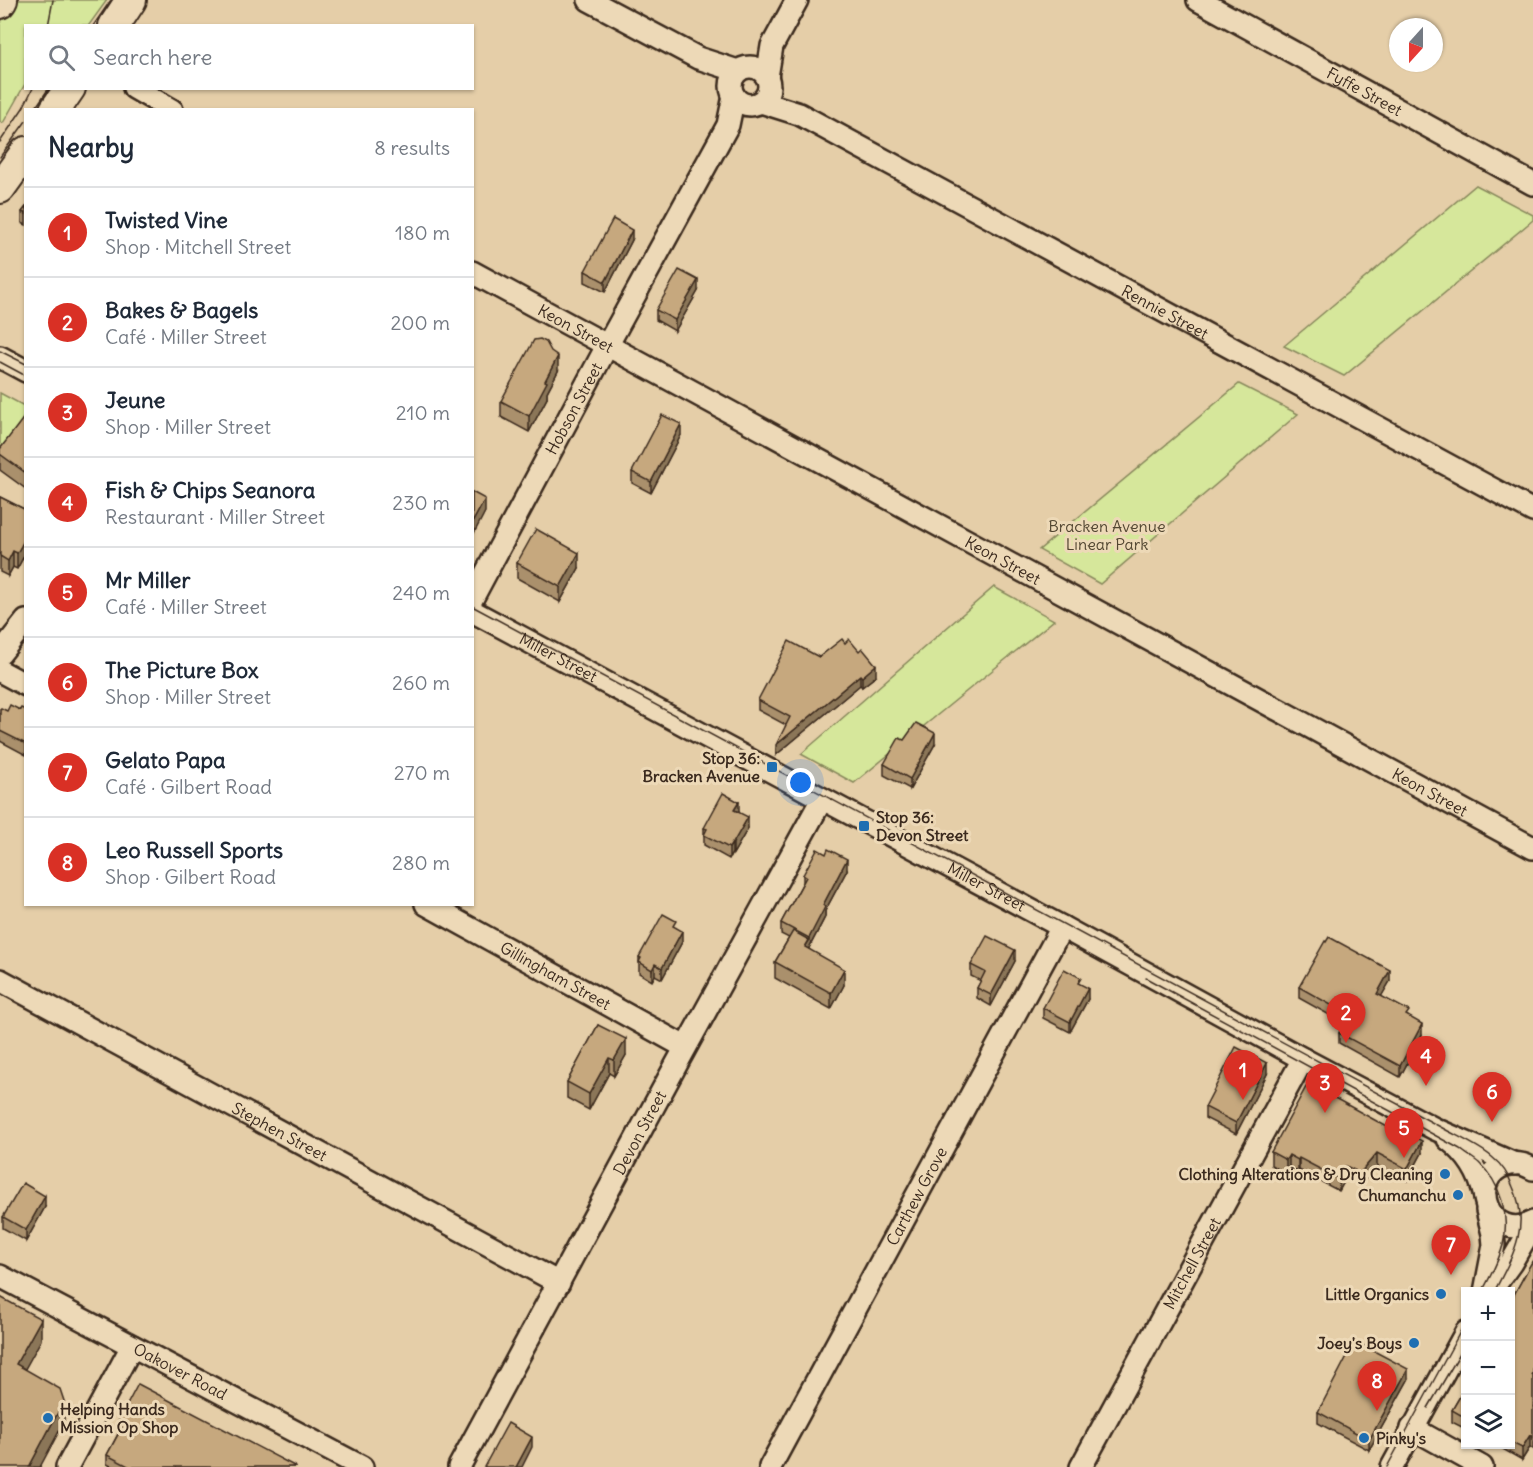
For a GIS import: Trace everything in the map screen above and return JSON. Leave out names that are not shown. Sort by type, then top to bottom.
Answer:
[{"type":"highway","points":[[115,24],[131,0]]},
{"type":"highway","points":[[56,108],[69,90]]},
{"type":"highway","points":[[0,188],[24,155]]},
{"type":"street","name":"Rennie Street","points":[[589,0],[1533,511]]},
{"type":"street","name":"Hobson Street","points":[[474,595],[607,346],[797,0]]},
{"type":"street","name":"Fyffe Street","points":[[1198,0],[1533,184]]},
{"type":"street","points":[[137,90],[169,108]]},
{"type":"street","name":"Keon Street","points":[[474,273],[1533,848]]},
{"type":"street","points":[[0,357],[24,370]]},
{"type":"street","name":"Miller Street","points":[[474,611],[1435,1129],[1526,1165]]},
{"type":"street","points":[[0,654],[24,624]]},
{"type":"street","points":[[0,671],[24,684]]},
{"type":"street","name":"Devon Street","points":[[459,1467],[685,1047],[822,799]]},
{"type":"street","name":"Gillingham Street","points":[[430,906],[685,1047]]},
{"type":"street","name":"Carthew Grove","points":[[770,1467],[1062,927]]},
{"type":"street","name":"Stephen Street","points":[[0,980],[559,1283]]},
{"type":"street","name":"Mitchell Street","points":[[1082,1467],[1303,1059]]},
{"type":"street","name":"Miller Street","points":[[1435,1129],[1460,1149],[1474,1166],[1480,1178],[1492,1226],[1494,1245],[1486,1287]]},
{"type":"street","points":[[1526,1165],[1502,1167],[1494,1173],[1485,1186],[1485,1200],[1493,1216],[1505,1225],[1520,1227],[1533,1223]]},
{"type":"street","points":[[1494,1287],[1511,1263],[1533,1223]]},
{"type":"street","name":"Oakover Road","points":[[0,1276],[362,1467]]},
{"type":"street","points":[[1392,1467],[1461,1341]]},
{"type":"street","points":[[67,1467],[132,1346]]},
{"type":"street","points":[[1412,1428],[1482,1467]]},
{"type":"green space","points":[[16,0],[107,0],[90,24],[24,24],[24,86],[3,123],[0,121],[0,23]]},
{"type":"green space","points":[[1476,185],[1533,215],[1533,220],[1344,376],[1284,346]]},
{"type":"green space","name":"Bracken Avenue Linear Park","points":[[1239,384],[1298,414],[1100,584],[1039,550]]},
{"type":"green space","points":[[0,393],[24,406],[24,429],[0,462]]},
{"type":"green space","points":[[994,587],[1054,620],[854,783],[801,754]]},
{"type":"building","points":[[613,219],[632,230],[605,282],[585,271]]},
{"type":"building","points":[[679,270],[698,280],[675,320],[656,310]]},
{"type":"building","points":[[540,339],[546,342],[551,351],[558,356],[529,416],[501,401],[534,340]]},
{"type":"building","points":[[662,415],[681,424],[651,482],[632,472]]},
{"type":"building","points":[[24,417],[24,472],[0,454],[0,449]]},
{"type":"building","points":[[474,493],[485,499],[474,519]]},
{"type":"building","points":[[0,497],[24,509],[24,541],[17,553],[13,551],[8,561],[0,556]]},
{"type":"building","points":[[536,529],[579,553],[560,587],[517,563]]},
{"type":"building","points":[[842,639],[845,643],[849,639],[859,651],[862,648],[876,665],[862,677],[860,675],[776,745],[790,717],[758,700],[789,641],[819,657]]},
{"type":"building","points":[[10,705],[20,710],[24,709],[24,743],[0,731],[0,709],[7,711]]},
{"type":"building","points":[[916,723],[935,733],[910,779],[884,764],[899,738],[904,740]]},
{"type":"building","points":[[723,793],[739,802],[734,810],[748,817],[729,848],[704,835],[707,829],[704,828]]},
{"type":"building","points":[[817,849],[826,854],[828,849],[847,859],[809,938],[781,923],[806,877],[803,875]]},
{"type":"building","points":[[663,914],[676,921],[673,926],[682,931],[662,968],[655,964],[652,970],[639,962],[641,958],[639,957]]},
{"type":"building","points":[[793,931],[809,940],[805,947],[844,969],[831,993],[775,962]]},
{"type":"building","points":[[987,936],[1015,950],[991,995],[977,988],[985,972],[971,965]]},
{"type":"building","points":[[1329,937],[1390,970],[1377,994],[1409,1011],[1406,1015],[1422,1024],[1400,1066],[1339,1033],[1349,1015],[1299,987]]},
{"type":"building","points":[[1064,969],[1081,978],[1078,983],[1088,988],[1070,1022],[1043,1008]]},
{"type":"building","points":[[598,1025],[626,1039],[614,1060],[609,1058],[589,1094],[567,1082]]},
{"type":"building","points":[[1236,1047],[1267,1063],[1236,1123],[1205,1107]]},
{"type":"building","points":[[1313,1086],[1400,1134],[1403,1131],[1422,1141],[1407,1169],[1377,1153],[1360,1173],[1346,1166],[1339,1179],[1299,1158],[1298,1160],[1289,1155],[1286,1160],[1271,1152],[1306,1087]]},
{"type":"building","points":[[23,1183],[45,1196],[26,1230],[3,1217]]},
{"type":"building","points":[[1533,1260],[1533,1437],[1530,1435],[1522,1448],[1515,1444],[1515,1293]]},
{"type":"building","points":[[0,1297],[41,1319],[16,1364],[60,1389],[64,1401],[29,1467],[0,1467]]},
{"type":"building","points":[[1355,1341],[1408,1369],[1369,1440],[1318,1412]]},
{"type":"building","points":[[138,1384],[296,1467],[130,1467],[107,1455],[122,1427],[117,1424]]},
{"type":"building","points":[[1461,1395],[1461,1415],[1452,1410]]},
{"type":"building","points":[[508,1423],[532,1437],[516,1467],[484,1467]]},
{"type":"tram line","points":[[48,24],[53,0]]},
{"type":"tram line","points":[[94,24],[111,0]]},
{"type":"tram line","points":[[0,142],[32,90]]},
{"type":"tram line","points":[[35,108],[48,90]]},
{"type":"tram line","points":[[0,157],[24,124]]},
{"type":"tram line","points":[[0,351],[24,363]]},
{"type":"tram line","points":[[0,362],[24,375]]},
{"type":"tram line","points":[[474,607],[1482,1150],[1496,1160],[1507,1175],[1518,1202],[1520,1215],[1520,1229],[1513,1254],[1496,1287]]},
{"type":"tram line","points":[[1146,978],[1460,1149],[1479,1163],[1487,1171],[1498,1190],[1505,1223],[1501,1251],[1485,1287]]},
{"type":"tram line","points":[[1387,1467],[1461,1330]]},
{"type":"tram line","points":[[1428,1408],[1461,1352]]},
{"type":"place","name":"Stop 36: Bracken Avenue","points":[[772,767]]},
{"type":"place","name":"Stop 36: Devon Street","points":[[864,826]]},
{"type":"place","name":"Bakes & Bagels","points":[[1346,1043]]},
{"type":"place","name":"Fish & Chips Seanora","points":[[1426,1086]]},
{"type":"place","name":"Twisted Vine","points":[[1243,1100]]},
{"type":"place","name":"Jeune","points":[[1325,1113]]},
{"type":"place","name":"The Picture Box","points":[[1492,1122]]},
{"type":"place","name":"Mr Miller","points":[[1404,1158]]},
{"type":"place","name":"Clothing Alterations & Dry Cleaning","points":[[1445,1174]]},
{"type":"place","name":"Chumanchu","points":[[1458,1195]]},
{"type":"place","name":"Gelato Papa","points":[[1451,1275]]},
{"type":"place","name":"Little Organics","points":[[1441,1294]]},
{"type":"place","name":"Joey's Boys","points":[[1414,1343]]},
{"type":"place","name":"Leo Russell Sports","points":[[1377,1411]]},
{"type":"place","name":"Helping Hands Mission Op Shop","points":[[48,1418]]},
{"type":"place","name":"Pinky's","points":[[1364,1438]]}]
